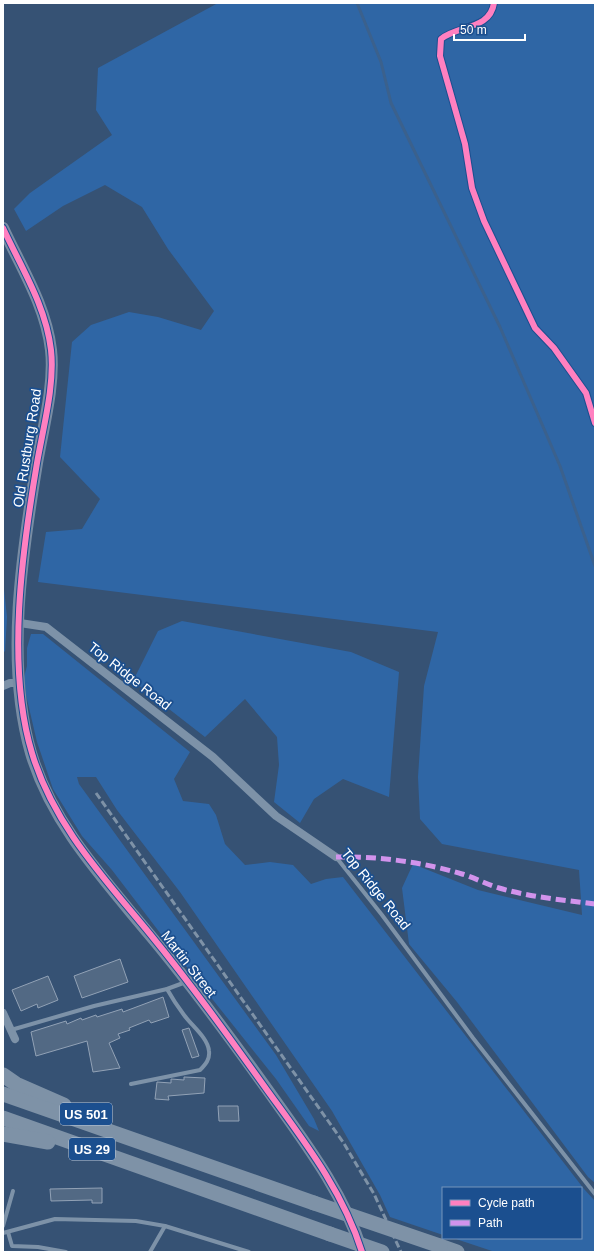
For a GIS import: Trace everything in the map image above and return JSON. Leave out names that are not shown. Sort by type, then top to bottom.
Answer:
[{"type":"highway","name":"US 501","points":[[3,1075],[16,1084],[120,1128],[169,1151]]},
{"type":"highway","name":"US 29","points":[[3,1094],[457,1252]]},
{"type":"highway","name":"US 29","points":[[3,1118],[382,1252]]},
{"type":"highway","points":[[3,1134],[38,1139],[181,1182]]},
{"type":"street","name":"Old Rustburg Road","points":[[3,228],[46,320],[52,354],[51,380],[27,530],[20,622],[19,683]]},
{"type":"street","name":"Top Ridge Road","points":[[20,622],[46,627],[213,757],[276,816],[336,857]]},
{"type":"street","points":[[3,686],[10,683],[19,683]]},
{"type":"street","name":"Martin Street","points":[[19,683],[31,753],[56,811],[80,850],[188,981],[320,1163],[355,1230],[362,1252]]},
{"type":"street","points":[[3,1013],[15,1039]]},
{"type":"lane","name":"Top Ridge Road","points":[[336,857],[595,1194]]},
{"type":"lane","points":[[11,1030],[94,1006],[167,989],[188,981]]},
{"type":"lane","points":[[131,1084],[200,1070],[206,1064],[209,1057],[209,1050],[206,1042],[184,1016],[167,989]]},
{"type":"lane","points":[[3,1226],[13,1191]]},
{"type":"lane","points":[[66,1252],[38,1247],[12,1246],[5,1233],[55,1219],[136,1222],[165,1226],[248,1252]]},
{"type":"lane","points":[[150,1252],[165,1226]]},
{"type":"shaded area","points":[[218,3],[595,3],[595,1183],[588,1177],[457,1002],[409,944],[402,888],[413,864],[478,890],[582,915],[579,870],[442,844],[420,819],[418,777],[424,686],[438,632],[38,582],[46,532],[82,529],[100,499],[60,457],[72,342],[91,325],[129,312],[158,317],[201,330],[214,311],[168,249],[142,207],[105,185],[63,206],[26,231],[14,209],[30,193],[112,135],[96,110],[98,68]]},
{"type":"shaded area","points":[[3,580],[7,617],[5,652],[3,650]]},
{"type":"shaded area","points":[[182,621],[351,652],[399,672],[389,797],[343,779],[314,799],[300,823],[274,802],[279,765],[277,737],[245,699],[205,737],[133,681],[158,631]]},
{"type":"shaded area","points":[[31,634],[43,634],[190,752],[174,779],[183,801],[209,804],[216,815],[225,844],[245,865],[270,862],[293,865],[311,884],[326,879],[343,877],[584,1189],[595,1201],[595,1252],[495,1252],[456,1239],[582,1239],[582,1187],[442,1187],[442,1235],[390,1217],[380,1195],[332,1111],[180,892],[117,810],[96,777],[77,777],[79,784],[276,1055],[314,1119],[319,1131],[309,1126],[276,1079],[170,946],[112,870],[82,836],[53,789],[37,742],[26,695],[24,677],[27,666],[27,648]]},
{"type":"building","points":[[120,959],[128,982],[82,998],[74,976]]},
{"type":"building","points":[[48,976],[58,1000],[38,1008],[37,1004],[21,1011],[12,990]]},
{"type":"building","points":[[163,997],[169,1017],[151,1023],[149,1020],[129,1028],[130,1030],[118,1034],[120,1038],[109,1043],[120,1068],[93,1072],[87,1041],[36,1056],[31,1032],[66,1021],[67,1024],[81,1018],[82,1020],[96,1015],[97,1017],[122,1009],[123,1012]]},
{"type":"building","points":[[189,1028],[199,1056],[192,1058],[182,1030]]},
{"type":"building","points":[[184,1077],[205,1078],[204,1093],[168,1096],[169,1100],[155,1099],[157,1082],[171,1083],[171,1079],[184,1080]]},
{"type":"building","points":[[218,1106],[238,1106],[239,1121],[219,1121]]},
{"type":"building","points":[[102,1188],[102,1203],[92,1203],[92,1200],[51,1201],[50,1189]]},
{"type":"waterway","points":[[357,3],[381,62],[391,103],[500,327],[560,466],[595,566]]},
{"type":"railway","points":[[96,793],[343,1142],[374,1194],[401,1252]]},
{"type":"marked path","points":[[336,857],[384,859],[416,863],[462,874],[494,886],[523,894],[595,904]]},
{"type":"cycle path","points":[[494,3],[491,12],[480,23],[456,31],[441,39],[440,56],[465,144],[472,188],[484,221],[535,328],[554,348],[586,393],[595,423]]},
{"type":"cycle path","points":[[3,228],[32,287],[44,318],[51,350],[52,363],[48,406],[31,497],[26,533],[19,609],[18,647],[24,719],[32,753],[41,779],[66,827],[98,871],[195,991],[321,1167],[344,1208],[362,1252]]}]
